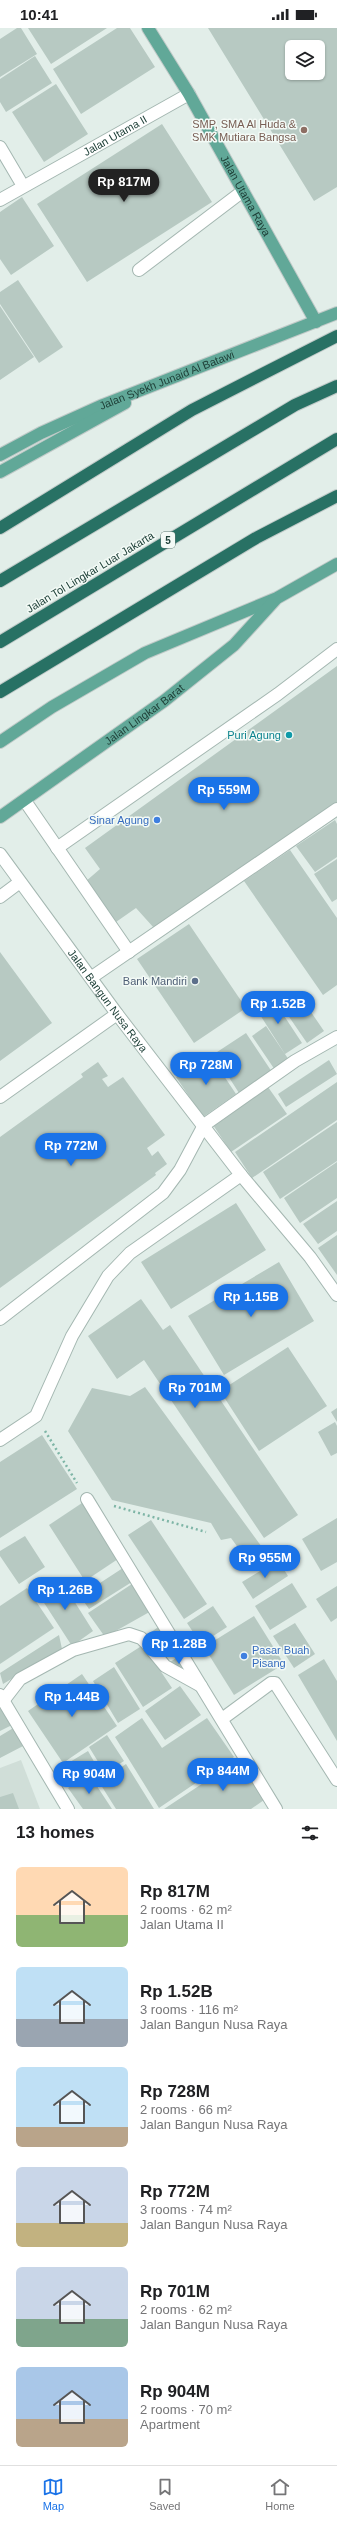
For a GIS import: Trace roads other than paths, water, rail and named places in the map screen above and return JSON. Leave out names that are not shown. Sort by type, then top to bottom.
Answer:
[{"type":"highway","points":[[0,528],[192,410],[337,336]]},
{"type":"highway","points":[[0,581],[295,405],[337,386]]},
{"type":"highway","name":"Jalan Tol Lingkar Luar Jakarta","points":[[0,642],[337,439]]},
{"type":"highway","points":[[0,692],[256,538],[337,496]]},
{"type":"main road","name":"Jalan Utama Raya","points":[[148,28],[189,94],[316,322]]},
{"type":"main road","name":"Jalan Syekh Junaid Al Batawi","points":[[0,455],[41,433],[103,405],[337,313]]},
{"type":"main road","points":[[0,472],[186,372]]},
{"type":"main road","name":"Jalan Lingkar Barat","points":[[0,742],[52,707],[145,653],[277,598],[337,564]]},
{"type":"main road","name":"Jalan Lingkar Barat","points":[[0,818],[169,696],[234,644],[277,598]]},
{"type":"street","name":"Jalan Utama II","points":[[0,200],[189,94]]},
{"type":"street","points":[[0,147],[24,186]]},
{"type":"street","points":[[138,270],[244,191]]},
{"type":"street","points":[[57,848],[278,694],[337,649]]},
{"type":"street","points":[[24,801],[129,952]]},
{"type":"street","points":[[92,977],[337,810]]},
{"type":"street","name":"Jalan Bangun Nusa Raya","points":[[0,854],[92,977],[117,1014],[204,1125],[240,1175],[310,1257],[337,1295]]},
{"type":"street","points":[[0,896],[20,882]]},
{"type":"street","points":[[0,1097],[117,1014]]},
{"type":"street","points":[[0,1319],[163,1193],[180,1170],[204,1125],[296,1061],[337,1037]]},
{"type":"street","points":[[0,1440],[36,1416],[72,1336],[116,1266],[130,1253],[240,1175]]},
{"type":"street","points":[[87,1499],[276,1809]]},
{"type":"street","points":[[68,1809],[2,1698],[20,1679],[73,1650],[129,1634],[140,1638],[165,1666],[202,1686]]},
{"type":"street","points":[[222,1719],[271,1683],[276,1683],[337,1780]]},
{"type":"place","name":"SMP, SMA Al Huda & SMK Mutiara Bangsa","points":[[304,130]]},
{"type":"place","name":"Puri Agung","points":[[289,735]]},
{"type":"place","name":"Sinar Agung","points":[[157,820]]},
{"type":"place","name":"Bank Mandiri","points":[[195,981]]},
{"type":"place","name":"Pasar Buah Pisang","points":[[244,1656]]}]
